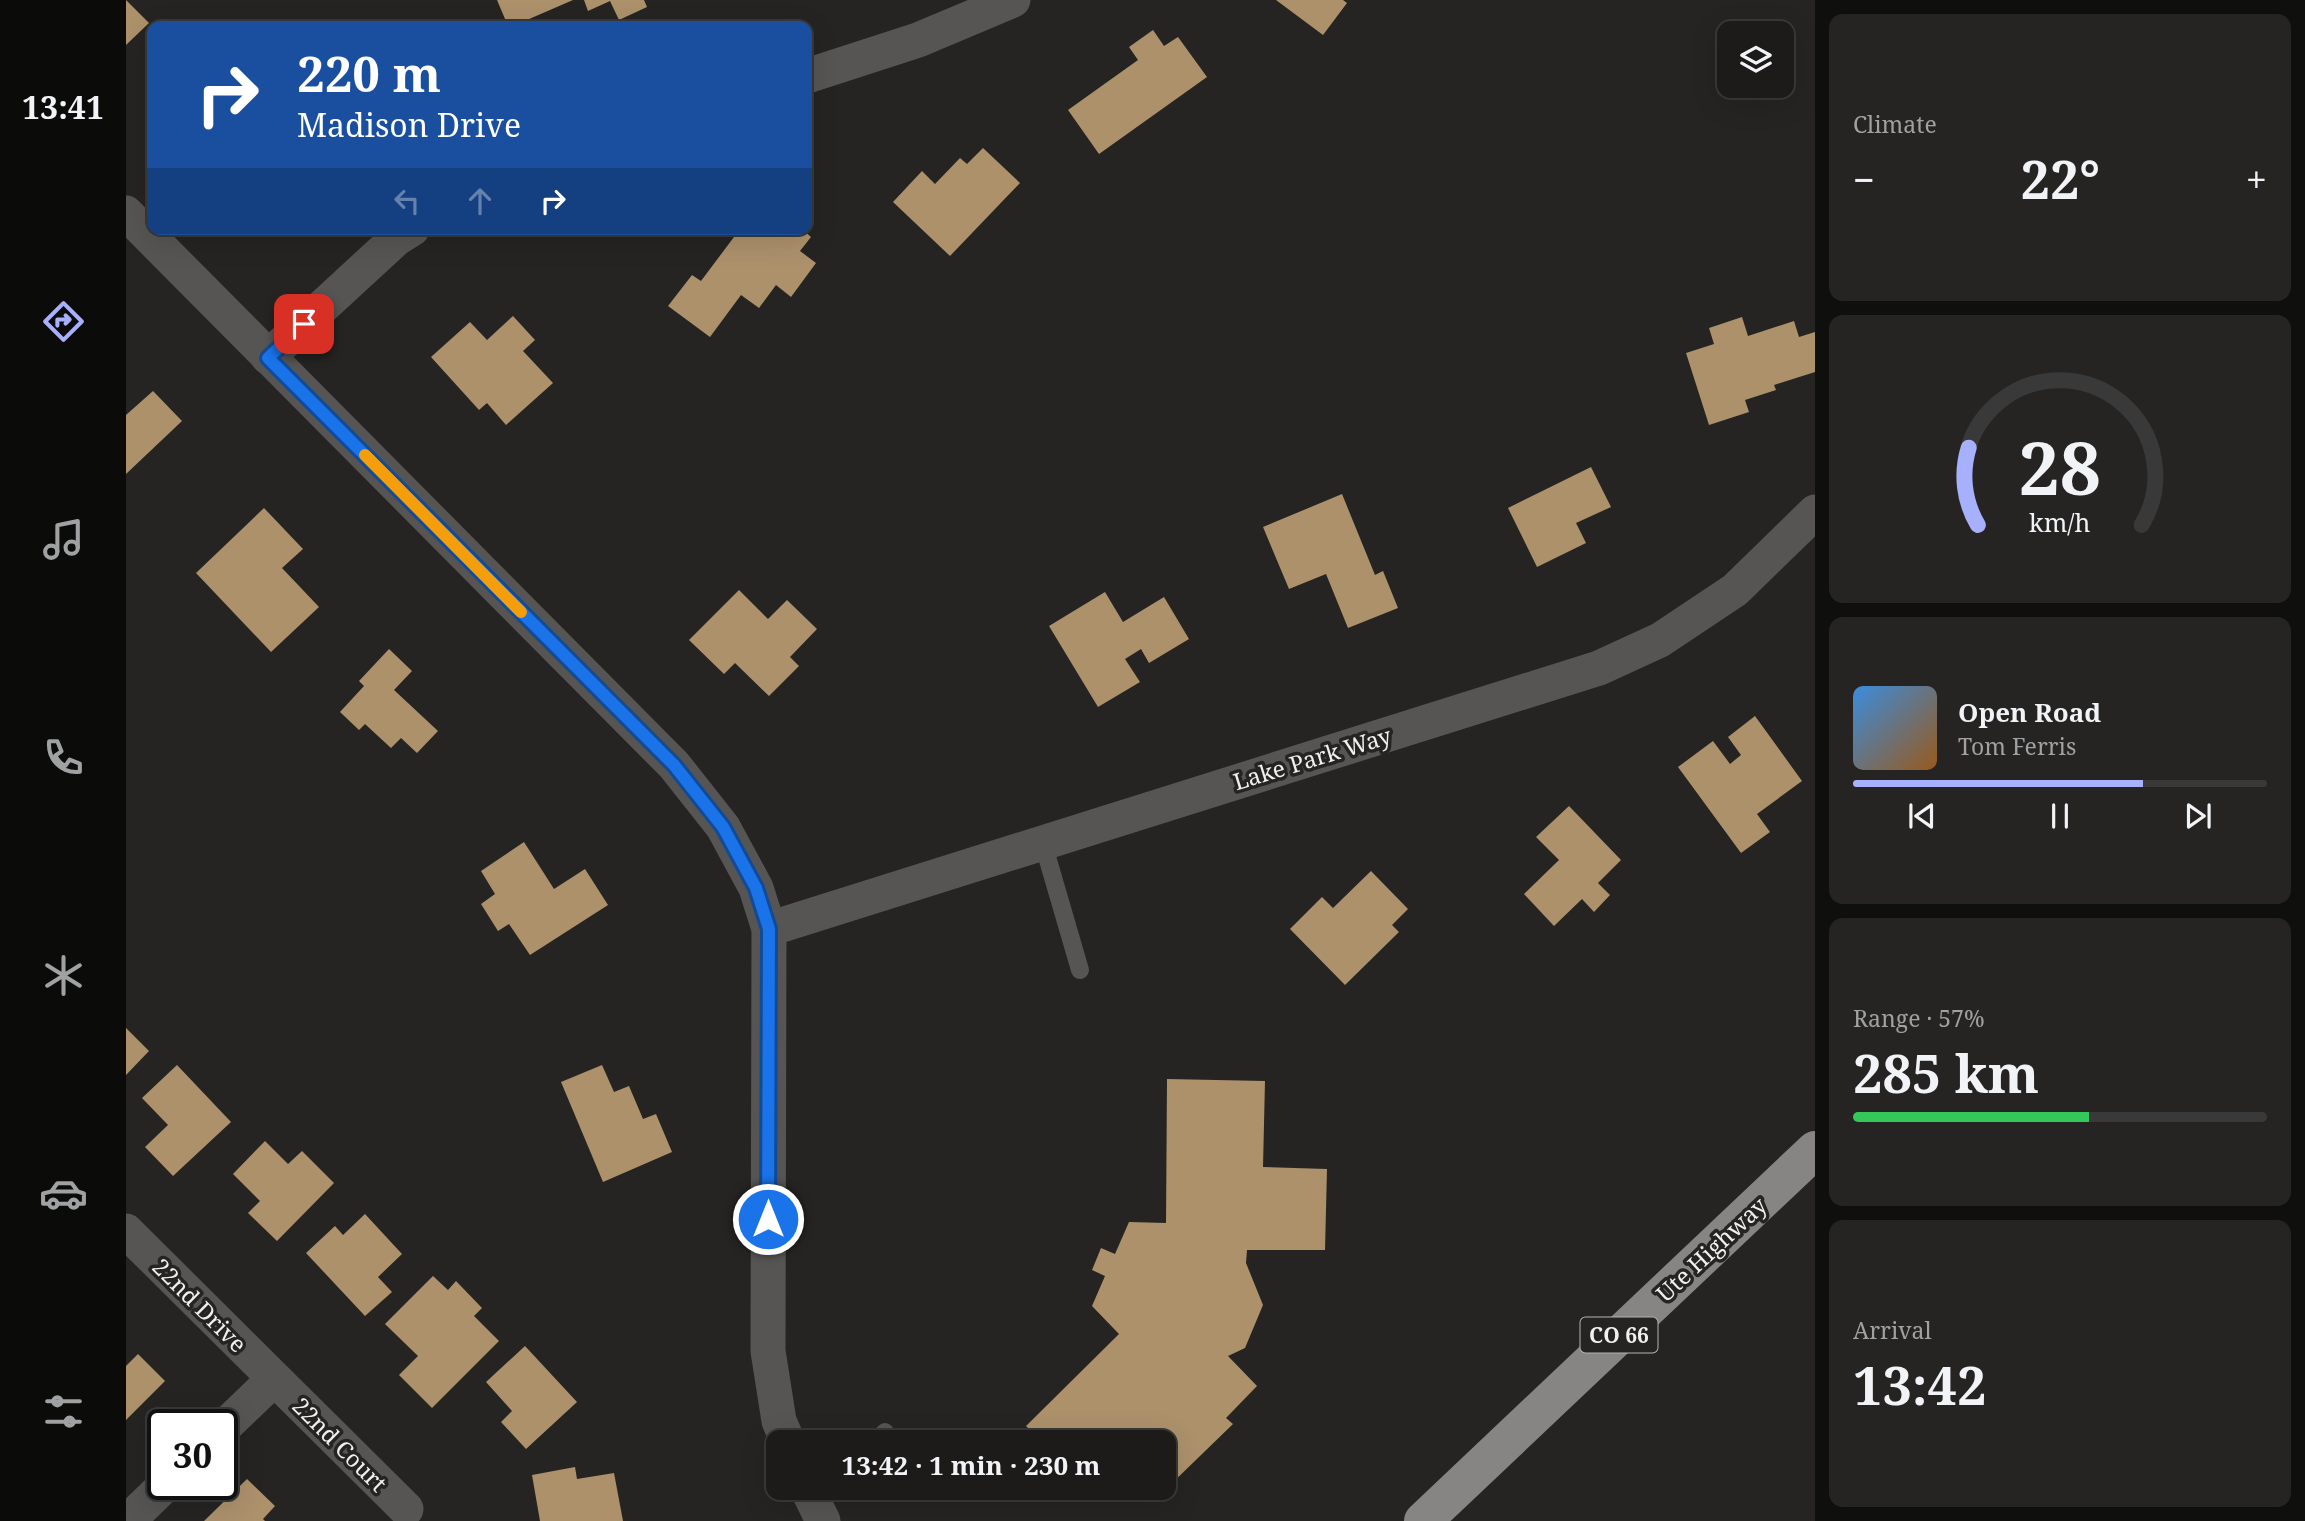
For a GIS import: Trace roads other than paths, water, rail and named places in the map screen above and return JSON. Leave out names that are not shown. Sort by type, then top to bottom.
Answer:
[{"type":"main road","name":"Ute Highway","points":[[1423,1521],[1815,1150]]},
{"type":"street","points":[[812,74],[918,40],[1013,0]]},
{"type":"street","points":[[126,213],[147,234]]},
{"type":"street","points":[[148,235],[674,765],[723,827],[756,888],[769,929],[768,1351],[783,1430]]},
{"type":"street","points":[[268,358],[402,235]]},
{"type":"street","name":"Lake Park Way","points":[[769,929],[1599,668],[1660,640],[1735,590],[1815,512]]},
{"type":"street","name":"22nd Drive","points":[[126,1231],[274,1379]]},
{"type":"street","points":[[238,1414],[274,1379]]},
{"type":"street","name":"22nd Court","points":[[274,1379],[406,1509]]},
{"type":"street","points":[[128,1521],[150,1500]]},
{"type":"lane","points":[[1044,842],[1080,970]]}]
